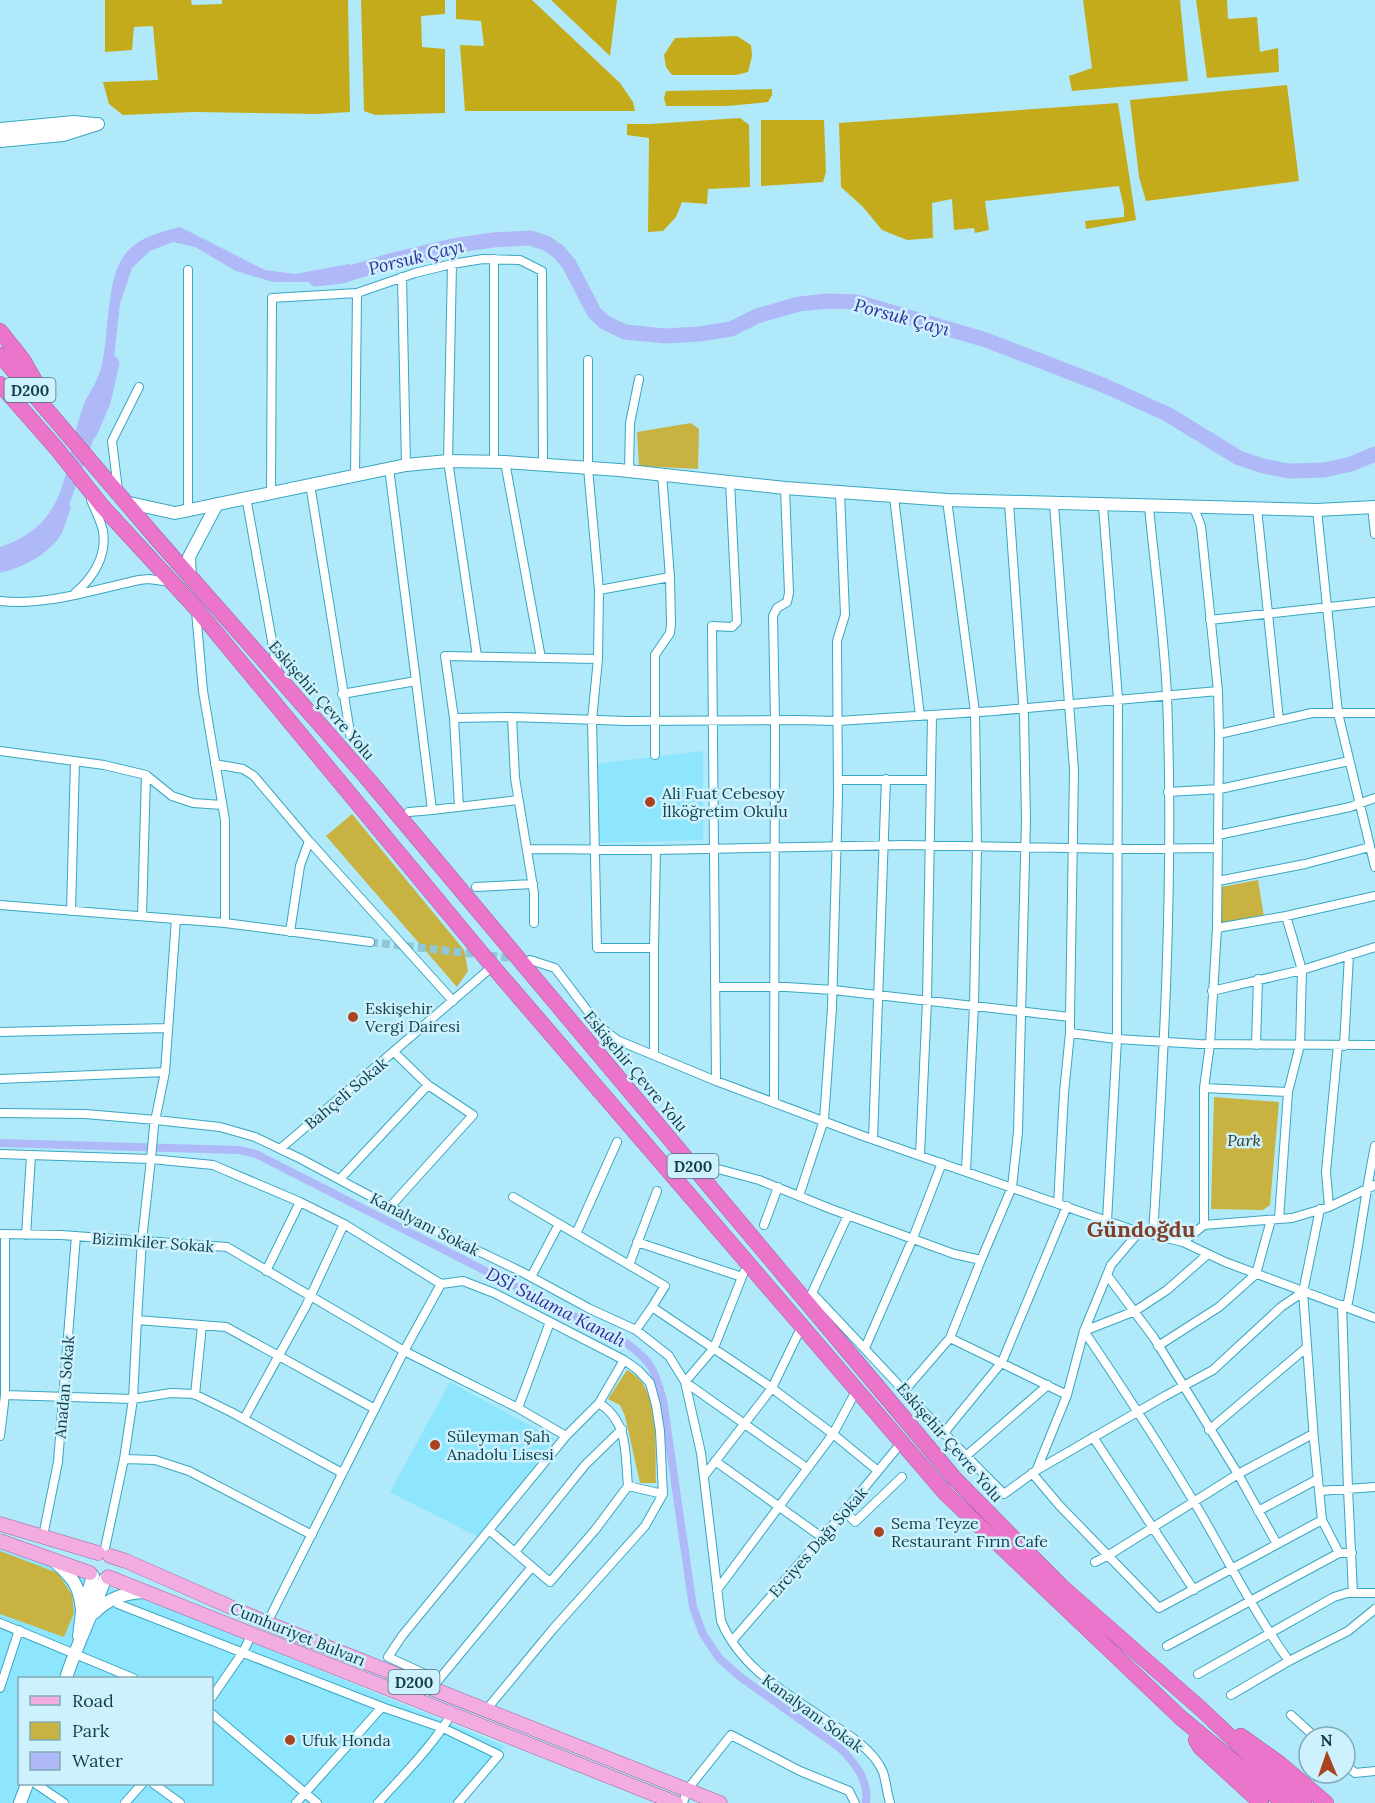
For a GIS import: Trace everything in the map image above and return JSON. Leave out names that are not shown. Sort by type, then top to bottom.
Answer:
[{"type":"highway","points":[[0,331],[23,360],[60,424]]},
{"type":"highway","name":"Eskişehir Çevre Yolu","points":[[0,355],[190,578],[367,778],[955,1479],[1061,1586],[1304,1803]]},
{"type":"highway","name":"Eskişehir Çevre Yolu","points":[[0,384],[57,449],[102,506],[195,607],[493,966],[946,1494],[1181,1718],[1284,1803]]},
{"type":"highway","points":[[0,394],[57,449]]},
{"type":"highway","points":[[1201,1709],[1279,1763],[1326,1803]]},
{"type":"highway","points":[[1181,1718],[1200,1747],[1261,1803]]},
{"type":"main road","name":"Cumhuriyet Bulvarı","points":[[0,1524],[126,1561],[267,1623],[434,1684],[459,1700],[685,1796],[720,1803]]},
{"type":"main road","name":"Cumhuriyet Bulvarı","points":[[0,1541],[252,1634],[676,1803]]},
{"type":"main road","points":[[104,1554],[115,1568],[99,1576],[89,1562],[91,1558],[104,1554]]},
{"type":"main road","points":[[452,1713],[459,1700]]},
{"type":"street","points":[[0,129],[74,122],[98,124],[63,135],[0,141]]},
{"type":"street","points":[[271,492],[272,298],[357,293],[402,277],[452,264],[483,259],[520,260],[542,271],[543,465]]},
{"type":"street","points":[[494,259],[499,462],[542,657]]},
{"type":"street","points":[[452,264],[448,461],[477,656]]},
{"type":"street","points":[[188,270],[188,511]]},
{"type":"street","points":[[402,277],[406,465]]},
{"type":"street","points":[[355,475],[357,293]]},
{"type":"street","points":[[588,360],[588,468],[599,590],[592,720],[597,948],[654,948]]},
{"type":"street","points":[[629,471],[630,423],[639,379]]},
{"type":"street","points":[[139,387],[112,441],[122,498],[176,513],[389,468],[448,461],[499,462],[629,471],[785,488],[947,500],[1194,508],[1317,510],[1374,507],[1375,534]]},
{"type":"street","points":[[389,468],[432,810]]},
{"type":"street","points":[[655,755],[655,654],[670,633],[670,577],[662,474]]},
{"type":"street","points":[[717,1081],[712,626],[732,627],[736,622],[735,553],[730,482]]},
{"type":"street","points":[[71,596],[84,586],[96,570],[103,546],[103,532],[84,484]]},
{"type":"street","points":[[310,484],[351,739]]},
{"type":"street","points":[[774,1103],[775,720],[772,616],[777,608],[787,602],[789,593],[785,488]]},
{"type":"street","points":[[799,1196],[824,1120],[833,990],[838,780],[837,641],[844,615],[840,493]]},
{"type":"street","points":[[246,497],[279,679]]},
{"type":"street","points":[[894,497],[920,716]]},
{"type":"street","points":[[947,500],[975,712],[977,846],[974,1006],[966,1171]]},
{"type":"street","points":[[905,1390],[950,1338],[1012,1187],[1018,1132],[1025,847],[1023,708],[1009,503]]},
{"type":"street","points":[[190,578],[189,557],[217,504]]},
{"type":"street","points":[[943,1434],[1002,1362],[1063,1205],[1064,1093],[1070,1033],[1074,770],[1054,504]]},
{"type":"street","points":[[1103,506],[1118,699],[1117,1039],[1107,1221]]},
{"type":"street","points":[[1149,507],[1167,695],[1169,848],[1165,1041],[1153,1235]]},
{"type":"street","points":[[1194,508],[1201,526],[1218,691],[1220,789],[1217,928],[1210,1044],[1204,1088],[1204,1225]]},
{"type":"street","points":[[1257,508],[1279,720]]},
{"type":"street","points":[[1317,510],[1338,713],[1375,867]]},
{"type":"street","points":[[599,590],[670,577]]},
{"type":"street","points":[[0,601],[16,603],[71,596],[139,580],[171,582]]},
{"type":"street","points":[[1210,620],[1375,602]]},
{"type":"street","points":[[195,607],[203,691],[225,820],[225,923]]},
{"type":"street","points":[[459,807],[454,718],[445,656],[597,659]]},
{"type":"street","points":[[342,694],[416,681]]},
{"type":"street","points":[[454,718],[838,721],[975,712],[1218,691]]},
{"type":"street","points":[[1219,734],[1312,713],[1375,712]]},
{"type":"street","points":[[920,1155],[927,1001],[932,715]]},
{"type":"street","points":[[512,717],[515,778],[533,884],[534,923]]},
{"type":"street","points":[[0,750],[147,775],[172,796],[194,803],[222,805]]},
{"type":"street","points":[[1168,792],[1220,789],[1349,760]]},
{"type":"street","points":[[71,911],[75,761]]},
{"type":"street","points":[[215,764],[243,769],[254,776],[309,841],[453,1001]]},
{"type":"street","points":[[142,916],[147,775]]},
{"type":"street","points":[[873,1139],[886,779]]},
{"type":"street","points":[[838,780],[931,780]]},
{"type":"street","points":[[1218,835],[1252,830],[1375,798]]},
{"type":"street","points":[[409,812],[518,800]]},
{"type":"street","points":[[290,932],[300,866],[309,841]]},
{"type":"street","points":[[527,849],[656,850],[837,845],[1217,848]]},
{"type":"street","points":[[1218,881],[1305,864],[1370,847]]},
{"type":"street","points":[[654,1055],[656,850]]},
{"type":"street","points":[[477,887],[533,884]]},
{"type":"street","points":[[1217,928],[1286,916],[1375,896]]},
{"type":"street","points":[[0,905],[225,923],[370,942]]},
{"type":"street","points":[[1158,1346],[1220,1307],[1257,1274],[1275,1220],[1288,1092],[1300,1045],[1302,970],[1286,916]]},
{"type":"street","points":[[104,1554],[124,1459],[133,1399],[142,1240],[155,1123],[165,1072],[176,919]]},
{"type":"street","points":[[1212,991],[1258,978],[1302,970],[1375,947]]},
{"type":"street","points":[[1339,1553],[1322,1520],[1302,1292],[1325,1208],[1326,1172],[1349,955]]},
{"type":"street","points":[[530,960],[555,968],[598,1026],[617,1040],[717,1081],[873,1139],[1139,1232],[1183,1242],[1302,1292],[1375,1318]]},
{"type":"street","name":"Bahçeli Sokak","points":[[280,1149],[493,966]]},
{"type":"street","points":[[1256,1045],[1258,978]]},
{"type":"street","points":[[717,987],[833,990],[1070,1017]]},
{"type":"street","points":[[0,1032],[168,1028]]},
{"type":"street","points":[[1070,1033],[1117,1039],[1210,1044],[1375,1045]]},
{"type":"street","points":[[390,1207],[473,1115],[428,1085],[394,1052]]},
{"type":"street","points":[[0,1079],[165,1072]]},
{"type":"street","points":[[340,1179],[428,1085]]},
{"type":"street","points":[[1204,1088],[1288,1092]]},
{"type":"street","name":"Kanalyanı Sokak","points":[[0,1113],[85,1114],[155,1123],[220,1127],[255,1137],[590,1309],[636,1330],[669,1356],[685,1382],[704,1476],[721,1621],[727,1636],[758,1674],[853,1738],[868,1752],[882,1770],[890,1803]]},
{"type":"street","points":[[576,1234],[616,1142]]},
{"type":"street","points":[[1353,1593],[1344,1306],[1355,1269],[1365,1191],[1375,1146]]},
{"type":"street","points":[[0,1154],[151,1156],[213,1165],[300,1202],[344,1224],[441,1284],[463,1281],[494,1293],[639,1370],[650,1383],[656,1405],[660,1431],[663,1494],[645,1526],[552,1629],[486,1710]]},
{"type":"street","points":[[26,1234],[31,1156]]},
{"type":"street","points":[[689,1161],[759,1180],[954,1254],[981,1260]]},
{"type":"street","points":[[865,1348],[913,1238],[942,1163]]},
{"type":"street","points":[[1183,1242],[1204,1225],[1292,1218],[1325,1208],[1375,1185]]},
{"type":"street","points":[[764,1225],[777,1187]]},
{"type":"street","points":[[629,1265],[657,1191]]},
{"type":"street","points":[[513,1197],[665,1286],[636,1330]]},
{"type":"street","points":[[267,1271],[300,1202]]},
{"type":"street","points":[[848,1215],[812,1293],[905,1390],[943,1434],[1004,1494],[1034,1471],[1213,1371],[1281,1307],[1302,1292]]},
{"type":"street","points":[[244,1419],[310,1297],[344,1224]]},
{"type":"street","points":[[531,1277],[559,1224]]},
{"type":"street","points":[[1034,1471],[1067,1395],[1084,1331],[1107,1275],[1112,1265],[1139,1232]]},
{"type":"street","points":[[0,1436],[5,1395],[2,1234]]},
{"type":"street","name":"Bizimkiler Sokak","points":[[2,1234],[76,1236],[227,1247],[404,1351],[518,1408],[566,1436]]},
{"type":"street","name":"Anadan Sokak","points":[[43,1536],[58,1462],[76,1236]]},
{"type":"street","points":[[637,1242],[743,1274],[714,1348],[685,1382],[807,1468]]},
{"type":"street","points":[[1084,1331],[1135,1311],[1167,1290],[1208,1254]]},
{"type":"street","points":[[1107,1275],[1158,1346],[1238,1474],[1277,1544]]},
{"type":"street","points":[[267,1623],[404,1351],[441,1284]]},
{"type":"street","points":[[652,1307],[772,1388],[878,1471]]},
{"type":"street","points":[[137,1320],[226,1327],[375,1409]]},
{"type":"street","points":[[518,1408],[550,1322]]},
{"type":"street","points":[[195,1395],[202,1325]]},
{"type":"street","points":[[1084,1331],[1138,1411],[1194,1502],[1269,1634],[1289,1661]]},
{"type":"street","points":[[704,1476],[772,1388],[798,1334]]},
{"type":"street","points":[[950,1338],[1067,1395]]},
{"type":"street","points":[[1209,1430],[1306,1348]]},
{"type":"street","points":[[531,1568],[434,1684],[388,1657],[402,1636],[566,1436],[599,1402],[624,1360]]},
{"type":"street","points":[[966,1456],[1048,1385]]},
{"type":"street","points":[[717,1590],[833,1434],[856,1391]]},
{"type":"street","points":[[5,1395],[133,1399],[171,1393],[195,1395],[342,1473]]},
{"type":"street","points":[[489,1530],[550,1582],[595,1530],[628,1486],[622,1429],[608,1409],[599,1402]]},
{"type":"street","points":[[515,1552],[585,1466],[622,1429]]},
{"type":"street","points":[[1095,1562],[1109,1556],[1238,1474],[1313,1434]]},
{"type":"street","points":[[1093,1437],[1194,1590]]},
{"type":"street","name":"Erciyes Dağı Sokak","points":[[732,1641],[823,1538],[902,1442]]},
{"type":"street","points":[[124,1459],[155,1460],[189,1471],[312,1535]]},
{"type":"street","points":[[716,1461],[823,1538]]},
{"type":"street","points":[[1034,1471],[1059,1505],[1159,1608],[1322,1520]]},
{"type":"street","points":[[845,1512],[855,1522],[902,1477]]},
{"type":"street","points":[[1258,1511],[1318,1479]]},
{"type":"street","points":[[628,1486],[663,1494]]},
{"type":"street","points":[[1319,1491],[1375,1488]]},
{"type":"street","points":[[1167,1646],[1339,1553],[1352,1553]]},
{"type":"street","points":[[54,1560],[78,1586],[87,1612]]},
{"type":"street","points":[[66,1677],[99,1576]]},
{"type":"street","points":[[87,1612],[123,1594],[145,1593]]},
{"type":"street","points":[[1198,1674],[1334,1597],[1347,1593],[1375,1593]]},
{"type":"street","points":[[117,1604],[382,1707],[443,1728],[499,1755],[458,1803]]},
{"type":"street","points":[[1231,1695],[1289,1661],[1348,1631],[1375,1609]]},
{"type":"street","points":[[0,1623],[76,1648],[131,1677]]},
{"type":"street","points":[[0,1688],[19,1630]]},
{"type":"street","points":[[213,1696],[243,1652],[252,1634]]},
{"type":"street","points":[[296,1803],[382,1707]]},
{"type":"street","points":[[378,1803],[443,1728],[452,1713]]},
{"type":"street","points":[[213,1715],[317,1803]]},
{"type":"street","points":[[1291,1715],[1302,1725]]},
{"type":"street","points":[[685,1796],[731,1735],[800,1771],[849,1791],[855,1803]]},
{"type":"street","points":[[1357,1773],[1375,1772]]},
{"type":"street","points":[[20,1803],[27,1785]]},
{"type":"street","points":[[37,1785],[64,1803]]},
{"type":"street","points":[[125,1803],[141,1785]]},
{"type":"street","points":[[155,1785],[180,1803]]},
{"type":"shaded area","points":[[105,0],[191,0],[192,5],[222,4],[222,0],[348,0],[350,112],[318,114],[194,112],[123,115],[109,104],[103,82],[158,80],[153,26],[134,27],[132,50],[105,52]]},
{"type":"shaded area","points":[[361,0],[445,0],[445,14],[421,16],[422,47],[445,49],[445,113],[375,115],[364,111]]},
{"type":"shaded area","points":[[456,0],[532,0],[620,83],[633,102],[635,111],[465,111],[460,45],[484,46],[481,21],[456,19]]},
{"type":"shaded area","points":[[551,0],[617,0],[610,56]]},
{"type":"shaded area","points":[[1083,0],[1180,0],[1188,81],[1072,91],[1069,76],[1092,68]]},
{"type":"shaded area","points":[[1196,0],[1227,0],[1228,19],[1257,17],[1260,52],[1278,48],[1279,72],[1207,78]]},
{"type":"shaded area","points":[[737,36],[751,45],[752,56],[748,72],[736,75],[672,75],[666,67],[664,55],[675,38]]},
{"type":"shaded area","points":[[1287,85],[1299,181],[1146,201],[1139,177],[1130,100]]},
{"type":"shaded area","points":[[772,89],[768,102],[727,106],[666,106],[664,98],[666,91]]},
{"type":"shaded area","points":[[1118,103],[1136,220],[1086,229],[1085,221],[1124,217],[1119,186],[985,201],[989,230],[975,233],[974,228],[954,230],[952,199],[932,203],[933,238],[907,240],[882,230],[863,207],[841,187],[839,123]]},
{"type":"shaded area","points":[[740,118],[749,125],[750,187],[708,189],[707,204],[682,202],[676,217],[663,231],[648,232],[649,138],[627,135],[627,124]]},
{"type":"shaded area","points":[[761,120],[824,120],[826,172],[823,182],[761,186]]},
{"type":"shaded area","name":"Ali Fuat Cebesoy İlköğretim Okulu","points":[[703,751],[703,840],[598,843],[594,764]]},
{"type":"shaded area","points":[[450,1382],[555,1439],[478,1537],[390,1492]]},
{"type":"shaded area","points":[[0,1550],[74,1574],[185,1615],[505,1746],[456,1803],[0,1803]]},
{"type":"green space","points":[[691,423],[699,429],[698,469],[639,466],[637,432]]},
{"type":"green space","points":[[352,814],[464,950],[468,971],[457,987],[326,836]]},
{"type":"green space","points":[[1258,880],[1264,917],[1220,928],[1221,887]]},
{"type":"green space","name":"Park","points":[[1214,1097],[1279,1102],[1270,1205],[1263,1210],[1211,1209]]},
{"type":"green space","points":[[627,1370],[638,1378],[651,1404],[654,1420],[656,1483],[640,1483],[625,1416],[620,1405],[608,1399]]},
{"type":"green space","points":[[0,1551],[58,1573],[72,1595],[74,1613],[64,1637],[0,1614]]},
{"type":"water","points":[[180,227],[265,270],[295,274],[349,264],[353,272],[321,282],[273,282],[236,271],[195,247],[173,242],[150,251],[132,268],[120,304],[112,375],[100,399],[95,435],[64,518],[45,539],[0,563],[0,547],[24,536],[41,523],[53,507],[61,490],[83,407],[102,366],[112,286],[120,261],[139,242],[152,235]]},
{"type":"waterway","name":"Porsuk Çayı","points":[[316,279],[341,276],[393,260],[452,246],[530,238],[546,243],[559,252],[569,264],[594,312],[604,322],[625,332],[665,336],[699,334],[731,329],[757,316],[799,304],[828,301],[857,302],[986,340],[1103,385],[1167,414],[1239,458],[1263,466],[1289,471],[1324,470],[1351,464],[1375,454]]},
{"type":"waterway","name":"Porsuk Çayı","points":[[90,432],[103,402],[112,363]]},
{"type":"waterway","name":"Porsuk Çayı","points":[[0,565],[23,557],[38,548],[55,530],[63,508]]},
{"type":"waterway","name":"DSİ Sulama Kanalı","points":[[0,1143],[239,1150],[256,1154],[625,1342],[651,1366],[663,1400],[693,1607],[703,1634],[719,1658],[739,1676],[846,1754],[863,1779],[866,1803]]},
{"type":"tunnel","points":[[370,942],[519,959]]},
{"type":"place","name":"Ali Fuat Cebesoy İlköğretim Okulu","points":[[650,802]]},
{"type":"place","name":"Eskişehir Vergi Dairesi","points":[[353,1017]]},
{"type":"place","name":"Süleyman Şah Anadolu Lisesi","points":[[435,1445]]},
{"type":"place","name":"Sema Teyze Restaurant Fırın Cafe","points":[[879,1532]]},
{"type":"place","name":"Ufuk Honda","points":[[290,1740]]},
{"type":"district","name":"Gündoğdu","points":[[1141,1229]]}]
